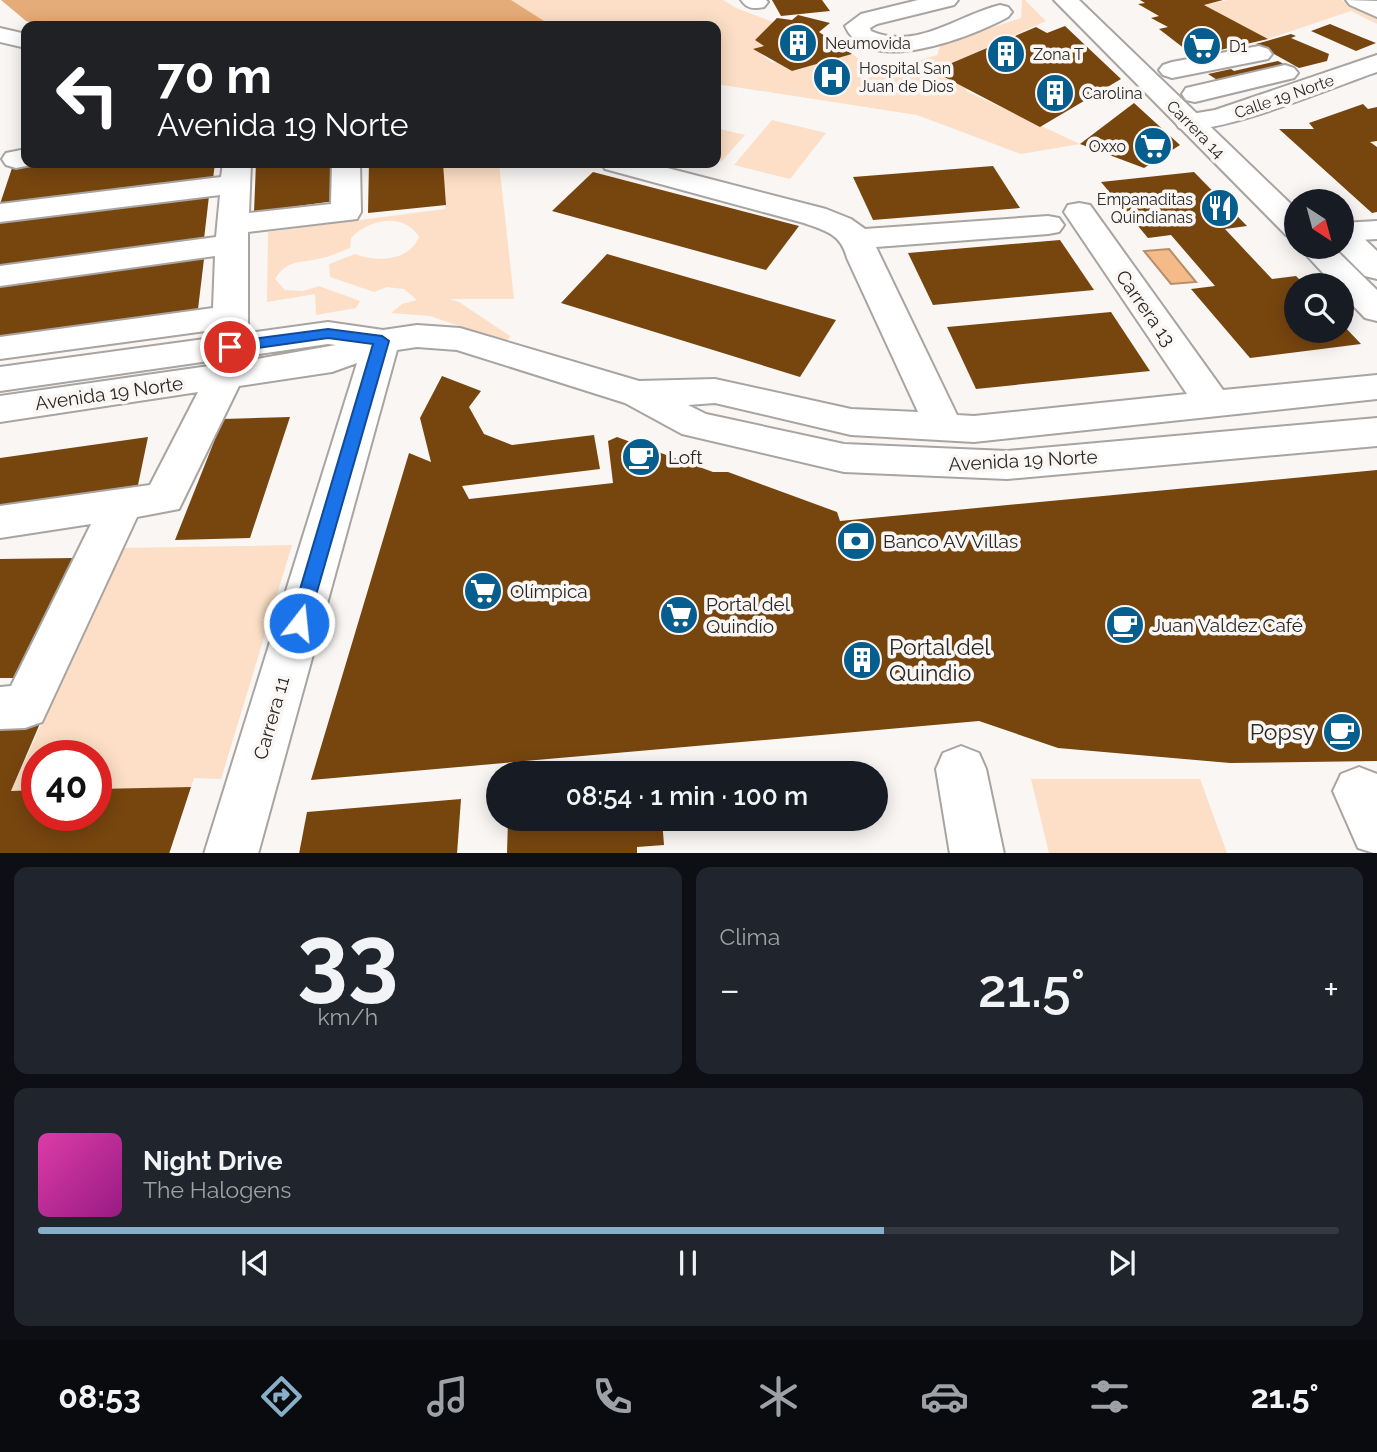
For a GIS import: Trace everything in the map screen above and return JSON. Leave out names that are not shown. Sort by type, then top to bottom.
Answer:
[{"type":"street","points":[[946,0],[869,19],[858,26],[861,35],[878,43],[899,44],[983,22],[1004,6]]},
{"type":"street","points":[[957,0],[968,10],[1004,6]]},
{"type":"street","points":[[1098,0],[1135,35]]},
{"type":"street","points":[[1358,0],[1377,10]]},
{"type":"street","name":"Carrera 14","points":[[1066,1],[1192,108],[1284,213]]},
{"type":"street","points":[[0,35],[21,40]]},
{"type":"street","name":"Carrera 14","points":[[1192,108],[1162,61],[1260,54],[1290,71]]},
{"type":"street","name":"Calle 19 Norte","points":[[1192,108],[1219,118],[1377,63]]},
{"type":"street","points":[[1192,108],[1290,71],[1343,75]]},
{"type":"street","name":"Carrera 14","points":[[1219,118],[1293,189]]},
{"type":"street","points":[[0,276],[346,212],[346,168]]},
{"type":"street","points":[[634,168],[815,216],[840,226],[858,239],[863,258],[944,428]]},
{"type":"street","points":[[0,213],[236,173],[228,347],[163,498],[0,522]]},
{"type":"street","name":"Carrera 13","points":[[1079,212],[1213,404]]},
{"type":"street","points":[[858,239],[1048,225]]},
{"type":"street","points":[[1354,233],[1377,230]]},
{"type":"street","points":[[1354,246],[1377,269]]},
{"type":"street","points":[[1327,259],[1377,310]]},
{"type":"street","name":"Avenida 19 Norte","points":[[0,379],[228,347],[332,360],[382,341],[417,336],[460,339],[638,394],[696,425],[844,458],[1007,465],[1377,432]]},
{"type":"street","name":"Carrera 11","points":[[231,853],[382,341]]},
{"type":"street","points":[[0,348],[228,347]]},
{"type":"street","name":"Avenida 19 Norte","points":[[0,409],[228,347]]},
{"type":"street","name":"Avenida 19 Norte","points":[[638,394],[715,391],[850,422],[974,429],[1377,387]]},
{"type":"street","points":[[0,708],[25,707],[122,504]]},
{"type":"street","points":[[961,769],[977,853]]},
{"type":"shaded area","points":[[1,0],[511,0],[544,21],[26,21]]},
{"type":"shaded area","points":[[511,0],[723,0],[773,22],[755,40],[764,46],[754,49],[773,63],[779,61],[792,71],[852,54],[879,73],[937,55],[941,44],[1021,18],[1022,0],[1025,0],[1046,21],[934,71],[968,87],[966,91],[1080,144],[1021,154],[917,115],[721,85],[721,21],[544,21]]},
{"type":"shaded area","points":[[1228,0],[1342,0],[1377,18],[1377,24],[1351,11],[1268,39],[1204,5]]},
{"type":"shaded area","points":[[772,120],[826,133],[790,179],[734,165]]},
{"type":"shaded area","points":[[721,129],[745,135],[721,162]]},
{"type":"shaded area","points":[[443,168],[500,168],[514,299],[449,299],[459,302],[510,336],[507,342],[430,316],[391,313],[402,304],[417,300],[404,289],[387,287],[374,292],[330,277],[329,264],[355,254],[382,259],[408,251],[419,237],[413,229],[396,221],[367,226],[351,238],[350,248],[326,257],[289,265],[275,279],[285,290],[303,291],[319,286],[360,301],[356,308],[316,315],[315,294],[267,302],[268,232],[445,209]]},
{"type":"shaded area","points":[[1169,249],[1196,282],[1171,284],[1144,251]]},
{"type":"shaded area","points":[[292,545],[221,779],[194,778],[191,787],[112,789],[112,740],[34,740],[121,548]]},
{"type":"shaded area","points":[[21,769],[21,791],[11,791]]},
{"type":"shaded area","points":[[1031,779],[1200,779],[1227,853],[1049,853]]},
{"type":"building","points":[[772,0],[822,0],[830,11],[781,16]]},
{"type":"building","points":[[1140,0],[1223,0],[1204,5],[1268,39],[1194,56],[1159,29],[1168,27],[1151,18],[1159,16],[1138,4],[1145,3]]},
{"type":"building","name":"Neumovida","points":[[798,15],[830,23],[819,32],[852,54],[792,71],[753,49],[764,46],[755,40],[777,18],[792,20]]},
{"type":"building","points":[[1330,24],[1376,43],[1356,51],[1311,31]]},
{"type":"building","points":[[1065,26],[1121,79],[1040,127],[933,71],[1036,27],[1047,33]]},
{"type":"building","points":[[1291,34],[1296,36],[1291,38],[1329,54],[1327,61],[1299,68],[1256,44]]},
{"type":"building","points":[[1278,61],[1299,72],[1233,90],[1208,74],[1231,69],[1234,71]]},
{"type":"building","points":[[1134,103],[1180,145],[1144,168],[1080,144]]},
{"type":"building","points":[[1363,104],[1368,109],[1377,107],[1377,141],[1370,142],[1377,147],[1377,212],[1372,213],[1354,197],[1354,189],[1345,189],[1279,129],[1314,129],[1309,123]]},
{"type":"building","points":[[21,164],[21,168],[214,168],[213,179],[0,204],[13,165]]},
{"type":"building","points":[[993,166],[1020,208],[873,220],[853,177]]},
{"type":"building","points":[[256,168],[333,168],[335,201],[254,212]]},
{"type":"building","points":[[369,168],[443,168],[446,205],[368,213]]},
{"type":"building","points":[[593,172],[799,226],[766,270],[552,211]]},
{"type":"building","points":[[1194,172],[1247,226],[1225,229],[1272,279],[1284,278],[1284,343],[1354,343],[1354,337],[1361,344],[1250,358],[1191,289],[1215,286],[1171,235],[1148,238],[1101,182]]},
{"type":"building","points":[[209,196],[204,239],[0,266],[0,222]]},
{"type":"building","points":[[1060,240],[1094,290],[933,305],[908,253]]},
{"type":"building","points":[[607,254],[836,320],[800,377],[561,303]]},
{"type":"building","points":[[204,259],[198,309],[0,336],[0,286]]},
{"type":"building","points":[[1111,312],[1150,371],[976,389],[947,327]]},
{"type":"building","name":"Portal del Quindío","points":[[442,376],[481,391],[469,407],[484,434],[512,445],[594,435],[600,469],[462,486],[469,499],[613,483],[608,441],[617,437],[713,472],[728,472],[837,512],[840,521],[1377,470],[1377,761],[1230,763],[1058,748],[979,721],[526,761],[486,761],[486,765],[311,780],[409,453],[431,462],[420,418]]},
{"type":"building","points":[[290,417],[250,538],[175,540],[223,419]]},
{"type":"building","points":[[148,437],[138,485],[0,506],[0,458]]},
{"type":"building","points":[[74,558],[15,678],[0,678],[0,559]]},
{"type":"building","points":[[41,721],[33,740],[21,740],[21,768],[11,791],[21,791],[21,831],[112,831],[112,789],[191,787],[169,853],[0,853],[0,722]]},
{"type":"building","points":[[461,799],[457,853],[299,853],[307,812]]},
{"type":"building","points":[[508,831],[663,831],[664,845],[637,847],[637,853],[507,853]]},
{"type":"place","name":"Neumovida","points":[[798,43]]},
{"type":"place","name":"D1","points":[[1202,46]]},
{"type":"place","name":"Zona T","points":[[1006,54]]},
{"type":"place","name":"Hospital San Juan de Dios","points":[[832,77]]},
{"type":"place","name":"Carolina","points":[[1055,93]]},
{"type":"place","name":"Oxxo","points":[[1153,146]]},
{"type":"place","name":"Empanaditas Quindianas","points":[[1220,208]]},
{"type":"place","name":"Loft","points":[[641,457]]},
{"type":"place","name":"Banco AV Villas","points":[[856,541]]},
{"type":"place","name":"Olímpica","points":[[483,591]]},
{"type":"place","name":"Portal del Quindío","points":[[679,615]]},
{"type":"place","name":"Juan Valdez Café","points":[[1125,625]]},
{"type":"place","name":"Portal del Quindio","points":[[862,660]]},
{"type":"place","name":"Popsy","points":[[1342,732]]},
{"type":"route","points":[[230,347],[328,333],[382,341],[299,623]]}]
